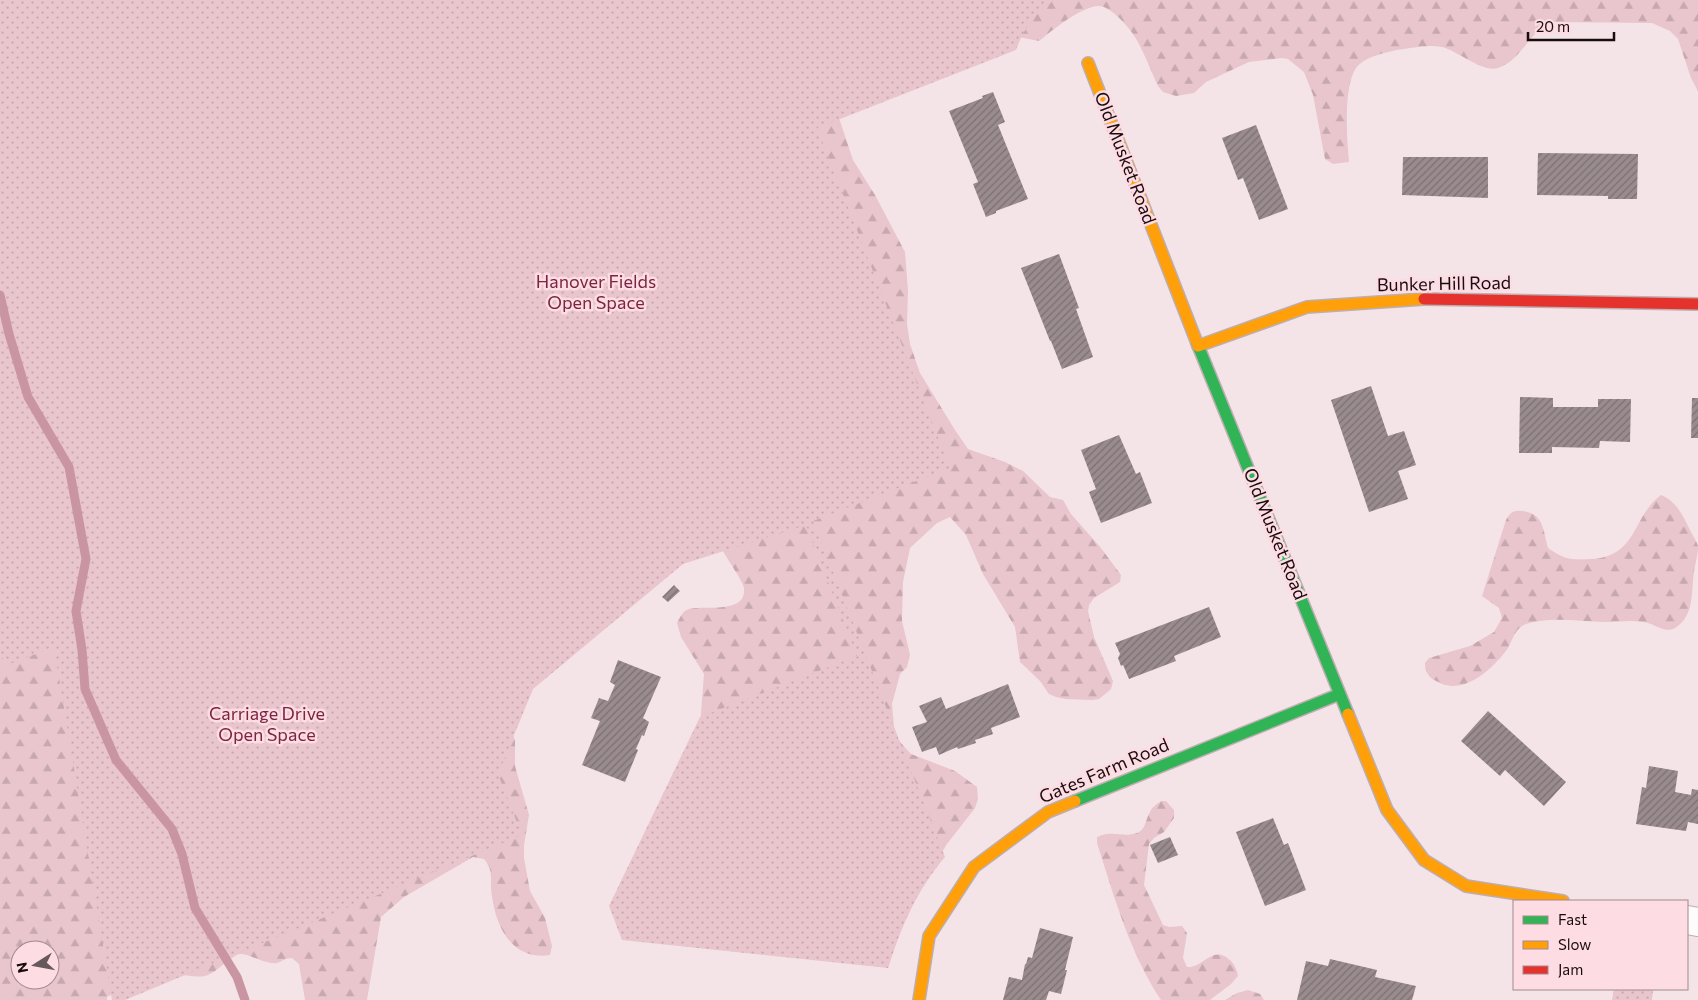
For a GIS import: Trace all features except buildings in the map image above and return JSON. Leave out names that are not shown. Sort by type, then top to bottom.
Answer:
[{"type":"street","name":"Old Musket Road","points":[[1088,62],[1198,346],[1387,810],[1424,860],[1466,886],[1557,900]]},
{"type":"street","name":"Bunker Hill Road","points":[[1198,346],[1307,307],[1435,298],[1698,304]]},
{"type":"street","name":"Gates Farm Road","points":[[919,1000],[929,936],[974,867],[1048,812],[1340,694]]},
{"type":"green space","points":[[0,0],[1698,0],[1698,91],[1691,78],[1678,39],[1670,31],[1652,23],[1552,22],[1538,31],[1513,59],[1498,68],[1492,69],[1478,65],[1448,49],[1436,46],[1397,50],[1369,58],[1356,68],[1349,88],[1347,141],[1349,162],[1333,164],[1325,159],[1313,95],[1304,72],[1288,59],[1249,62],[1206,82],[1194,93],[1176,96],[1163,92],[1158,86],[1140,46],[1127,26],[1112,12],[1098,6],[1075,15],[1039,41],[1004,34],[838,109],[853,160],[875,195],[905,252],[908,291],[907,324],[910,344],[920,373],[968,449],[1005,462],[1023,471],[1050,497],[1063,500],[1071,514],[1101,548],[1121,575],[1120,582],[1094,598],[1089,605],[1088,611],[1094,637],[1113,681],[1111,689],[1099,699],[1065,699],[1049,694],[1040,681],[1020,662],[1015,627],[983,574],[966,535],[950,517],[937,523],[910,548],[903,582],[902,621],[910,655],[907,667],[900,674],[892,704],[894,727],[899,741],[911,754],[955,771],[977,787],[978,799],[975,808],[947,844],[920,887],[900,931],[888,968],[699,740],[704,674],[681,637],[677,623],[683,613],[689,609],[731,605],[739,602],[743,596],[743,585],[723,551],[814,387],[506,710],[515,741],[515,766],[529,815],[524,845],[524,858],[530,891],[545,918],[552,946],[550,955],[525,953],[508,939],[497,919],[494,908],[489,868],[484,859],[473,857],[404,897],[381,917],[367,1000],[305,1000],[299,964],[292,958],[272,963],[240,954],[208,975],[200,977],[173,975],[156,978],[107,997],[107,1000],[0,1000]]},
{"type":"green space","points":[[0,0],[1055,0],[1031,21],[1016,50],[817,128],[950,468],[813,521],[945,857],[926,882],[911,909],[898,938],[888,968],[622,940],[609,906],[700,717],[857,656],[806,525],[683,564],[533,689],[498,774],[522,835],[125,1000],[112,1000],[54,647],[7,665],[0,654]]},
{"type":"green space","points":[[1661,495],[1671,501],[1679,510],[1698,546],[1691,603],[1686,617],[1675,628],[1667,630],[1634,621],[1546,620],[1526,624],[1519,628],[1508,648],[1497,662],[1473,680],[1455,686],[1444,685],[1429,676],[1425,663],[1429,658],[1470,646],[1494,632],[1502,618],[1499,608],[1482,596],[1506,520],[1512,512],[1522,511],[1535,515],[1543,529],[1548,548],[1554,552],[1568,558],[1591,559],[1606,557],[1618,551],[1633,534],[1644,514]]},
{"type":"green space","points":[[1161,801],[1166,801],[1174,810],[1174,818],[1164,832],[1154,838],[1149,844],[1144,885],[1163,925],[1169,927],[1182,926],[1187,933],[1183,958],[1187,967],[1199,964],[1213,955],[1219,954],[1231,961],[1235,966],[1238,976],[1231,984],[1210,1000],[1161,1000],[1140,964],[1117,904],[1097,843],[1097,837],[1103,835],[1129,835],[1139,832],[1143,828],[1152,809]]},
{"type":"green space","points":[[1248,990],[1260,994],[1264,1000],[1225,1000],[1237,993]]},
{"type":"green space","points":[[1614,990],[1653,990],[1652,1000],[1612,1000]]},
{"type":"waterway","points":[[0,295],[9,334],[28,397],[69,467],[86,559],[76,611],[85,689],[116,760],[172,829],[182,854],[195,908],[237,977],[245,1000]]},
{"type":"traffic: fast","points":[[1197,343],[1348,714]]},
{"type":"traffic: fast","points":[[1075,801],[1340,694]]},
{"type":"traffic: slow","points":[[1088,63],[1197,343]]},
{"type":"traffic: slow","points":[[1198,346],[1307,307],[1424,299]]},
{"type":"traffic: slow","points":[[1348,714],[1387,810],[1424,860],[1466,886],[1557,900]]},
{"type":"traffic: slow","points":[[919,1000],[929,936],[974,867],[1048,812],[1075,801]]},
{"type":"traffic: jam","points":[[1424,299],[1698,304]]},
{"type":"park label","name":"Hanover Fields Open Space","points":[[596,292]]},
{"type":"park label","name":"Carriage Drive Open Space","points":[[267,724]]}]
